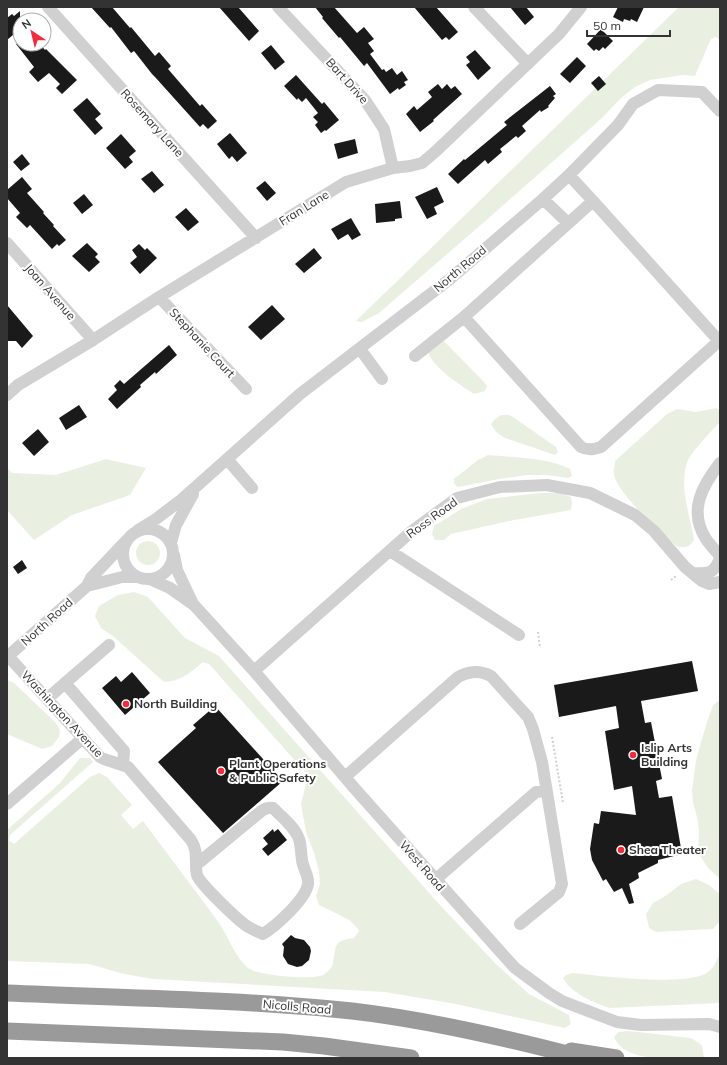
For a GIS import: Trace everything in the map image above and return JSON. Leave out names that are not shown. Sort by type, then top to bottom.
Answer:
[{"type":"highway","name":"Nicolls Road","points":[[7,993],[256,1003],[353,1011],[480,1033],[583,1058]]},
{"type":"highway","points":[[7,1031],[283,1042],[411,1058]]},
{"type":"highway","points":[[7,1040],[36,1041],[130,1036]]},
{"type":"highway","points":[[535,1046],[616,1058]]},
{"type":"street","name":"Rosemary Lane","points":[[48,7],[256,238]]},
{"type":"street","name":"Bart Drive","points":[[278,7],[365,100],[384,129],[393,168]]},
{"type":"street","points":[[474,7],[528,64]]},
{"type":"street","name":"Fran Lane","points":[[7,396],[18,385],[93,340],[159,297],[346,182],[393,168],[422,163],[528,64],[558,34],[581,7]]},
{"type":"street","name":"North Road","points":[[138,530],[167,511],[227,460],[300,394],[450,279],[543,199],[618,125],[633,104],[658,90],[702,92],[720,111]]},
{"type":"street","points":[[464,317],[581,447],[591,450],[602,446],[719,341],[569,175]]},
{"type":"street","points":[[543,199],[568,224]]},
{"type":"street","points":[[415,356],[464,317],[593,201]]},
{"type":"street","name":"Joan Avenue","points":[[7,243],[93,340]]},
{"type":"street","name":"Stephanie Court","points":[[159,297],[246,389]]},
{"type":"street","points":[[360,349],[382,378]]},
{"type":"street","points":[[227,460],[252,488]]},
{"type":"street","points":[[686,572],[707,574],[714,569],[720,557],[706,539],[701,529],[698,515],[699,499],[706,480],[720,463]]},
{"type":"street","name":"North Road","points":[[172,549],[181,515],[199,484]]},
{"type":"street","name":"Ross Road","points":[[254,671],[412,531],[457,498],[500,487],[547,485],[590,493],[635,515],[654,531],[686,572],[709,584],[720,582]]},
{"type":"street","points":[[146,528],[155,529],[162,532],[169,538],[172,549],[172,563],[161,576],[144,578],[128,569],[124,562],[123,548],[131,535],[138,530],[146,528]]},
{"type":"street","name":"North Road","points":[[8,657],[87,586],[92,578],[127,540]]},
{"type":"street","name":"West Road","points":[[172,549],[177,570],[194,605]]},
{"type":"street","points":[[390,551],[519,635]]},
{"type":"street","name":"North Road","points":[[87,586],[122,577],[144,578]]},
{"type":"street","name":"West Road","points":[[144,578],[170,588],[194,605],[254,671],[435,880],[515,968],[562,1001],[617,1022],[641,1024],[716,1023]]},
{"type":"street","points":[[47,699],[109,644]]},
{"type":"street","name":"Washington Avenue","points":[[8,657],[82,738],[104,759],[128,767],[195,846],[196,865],[198,877],[230,912],[245,925],[263,934],[279,922],[301,898],[308,884],[308,877],[302,862],[299,838],[292,827],[273,808],[270,807],[264,809],[196,865]]},
{"type":"street","points":[[345,777],[458,677],[475,671],[483,672],[491,676],[528,717],[536,739],[562,884],[559,892],[520,924]]},
{"type":"street","points":[[65,683],[124,751],[123,765]]},
{"type":"street","points":[[7,804],[82,738]]},
{"type":"street","points":[[435,880],[536,792],[546,791]]},
{"type":"path","points":[[671,580],[686,572]]},
{"type":"path","points":[[538,632],[540,648]]},
{"type":"path","points":[[552,737],[563,803]]},
{"type":"green space","points":[[679,7],[720,7],[720,40],[716,37],[711,39],[695,76],[683,75],[650,80],[635,87],[621,98],[601,119],[379,313],[362,322],[356,321]]},
{"type":"green space","points":[[437,334],[483,381],[487,386],[485,391],[474,394],[449,377],[433,361],[428,353],[427,344],[430,336]]},
{"type":"green space","points":[[717,408],[720,411],[720,422],[702,441],[690,457],[685,470],[684,490],[694,540],[686,547],[676,546],[640,512],[622,491],[614,474],[615,461],[667,414],[677,409],[696,412]]},
{"type":"green space","points":[[501,415],[509,415],[516,419],[556,447],[558,452],[555,455],[505,438],[496,432],[491,424]]},
{"type":"green space","points":[[488,455],[552,462],[570,469],[572,476],[568,478],[547,475],[527,475],[458,487],[454,484],[454,479],[478,460]]},
{"type":"green space","points":[[106,459],[146,468],[130,495],[72,515],[34,540],[7,510],[7,468],[12,473],[56,475]]},
{"type":"green space","points":[[540,493],[560,493],[571,497],[571,510],[509,521],[451,534],[444,540],[435,540],[432,534],[434,526],[461,509],[487,499]]},
{"type":"green space","points":[[143,541],[153,541],[160,548],[160,558],[153,565],[143,565],[136,558],[136,548]]},
{"type":"green space","points":[[134,592],[148,597],[185,638],[219,656],[439,904],[496,964],[529,994],[569,1015],[571,1024],[565,1028],[456,1004],[385,992],[153,979],[124,974],[89,964],[7,961],[7,830],[60,783],[80,758],[90,758],[93,762],[10,835],[9,841],[14,844],[90,777],[99,773],[107,777],[132,805],[121,815],[133,829],[143,821],[217,920],[239,958],[248,968],[254,971],[273,975],[308,977],[323,975],[332,966],[335,950],[338,944],[343,940],[354,938],[359,931],[347,919],[319,905],[316,896],[320,884],[319,871],[306,832],[301,804],[306,784],[306,773],[209,664],[203,662],[190,673],[170,682],[164,682],[114,637],[101,628],[95,616],[99,606],[118,595]]},
{"type":"green space","points":[[7,680],[14,683],[56,723],[60,730],[59,737],[52,746],[42,749],[7,734]]},
{"type":"green space","points":[[720,700],[720,879],[709,869],[698,853],[699,831],[692,791],[696,760],[707,722],[713,705]]},
{"type":"green space","points":[[696,879],[709,885],[720,894],[720,921],[713,929],[656,932],[649,928],[646,914],[653,903],[667,895],[681,884]]},
{"type":"green space","points":[[720,953],[719,1003],[610,1008],[598,1004],[577,993],[566,983],[563,978],[566,975],[573,973],[644,979],[683,979],[708,972],[714,966]]},
{"type":"green space","points":[[629,1031],[691,1038],[702,1045],[704,1058],[654,1058],[629,1052],[620,1046],[614,1037],[618,1032]]},
{"type":"building","points":[[91,7],[112,7],[155,56],[159,52],[171,66],[168,69],[200,106],[202,104],[217,121],[208,129],[203,124],[200,127],[152,74],[134,51],[131,53],[111,27],[110,28]]},
{"type":"building","points":[[219,7],[238,7],[259,31],[249,41]]},
{"type":"building","points":[[315,7],[334,7],[357,33],[364,27],[374,39],[368,43],[374,51],[370,54],[382,70],[384,69],[386,72],[392,68],[397,75],[402,71],[408,80],[404,82],[406,85],[399,90],[398,88],[390,94],[367,63],[364,66],[322,18],[323,17]]},
{"type":"building","points":[[414,7],[436,7],[458,32],[449,40],[446,37],[442,40]]},
{"type":"building","points":[[510,7],[526,7],[534,17],[525,25]]},
{"type":"building","points":[[618,7],[644,7],[637,22],[631,19],[630,21],[624,19],[623,22],[613,17]]},
{"type":"building","points":[[12,14],[12,36],[7,40],[7,18]]},
{"type":"building","points":[[601,29],[613,41],[605,49],[603,47],[599,51],[596,49],[594,51],[587,44]]},
{"type":"building","points":[[271,45],[285,62],[275,70],[261,53]]},
{"type":"building","points":[[475,50],[491,68],[478,80],[466,65],[470,62],[466,57]]},
{"type":"building","points":[[22,52],[49,52],[77,80],[62,94],[56,88],[60,84],[49,73],[38,82],[29,72],[34,67]]},
{"type":"building","points":[[577,57],[586,66],[570,83],[560,74]]},
{"type":"building","points":[[296,75],[322,104],[324,102],[339,120],[326,131],[325,130],[321,133],[315,125],[318,122],[313,117],[318,113],[306,98],[302,102],[298,98],[297,100],[284,86]]},
{"type":"building","points":[[599,76],[606,84],[598,91],[591,83]]},
{"type":"building","points":[[438,84],[442,89],[447,84],[451,89],[455,86],[462,94],[433,120],[434,121],[420,132],[406,114],[414,106],[417,110],[432,97],[428,92]]},
{"type":"building","points":[[550,86],[556,94],[553,96],[555,98],[548,106],[549,107],[541,112],[540,110],[522,126],[526,131],[518,138],[516,136],[500,149],[502,152],[488,164],[485,160],[458,184],[448,174],[464,159],[465,160],[507,125],[504,122]]},
{"type":"building","points":[[87,98],[101,114],[95,119],[103,128],[95,135],[73,110]]},
{"type":"building","points":[[230,133],[247,153],[237,162],[232,156],[229,159],[217,144]]},
{"type":"building","points":[[121,134],[136,151],[129,157],[133,162],[125,169],[106,148]]},
{"type":"building","points":[[355,139],[358,153],[338,159],[334,144]]},
{"type":"building","points":[[22,154],[30,164],[21,171],[13,162]]},
{"type":"building","points":[[152,171],[164,185],[154,193],[141,179]]},
{"type":"building","points":[[22,177],[32,189],[27,193],[66,240],[59,246],[57,244],[52,249],[30,225],[27,228],[16,217],[20,213],[7,198],[7,190]]},
{"type":"building","points":[[265,181],[276,193],[267,201],[256,188]]},
{"type":"building","points":[[437,187],[444,202],[434,207],[437,214],[427,219],[415,197]]},
{"type":"building","points":[[84,194],[93,205],[82,214],[73,203]]},
{"type":"building","points":[[400,201],[402,218],[395,219],[395,221],[376,223],[375,204]]},
{"type":"building","points":[[186,208],[199,222],[188,231],[175,217]]},
{"type":"building","points":[[351,218],[361,235],[352,240],[348,234],[338,240],[331,229]]},
{"type":"building","points":[[87,243],[98,254],[95,257],[100,262],[89,272],[72,256]]},
{"type":"building","points":[[139,244],[145,250],[147,248],[157,258],[140,274],[130,263],[137,257],[132,250]]},
{"type":"building","points":[[314,248],[322,258],[304,273],[295,264]]},
{"type":"building","points":[[7,305],[33,336],[22,348],[16,341],[7,341]]},
{"type":"building","points":[[272,305],[285,319],[261,340],[248,327]]},
{"type":"building","points":[[169,345],[177,355],[156,374],[155,372],[140,385],[141,387],[117,409],[108,399],[117,390],[114,386],[120,380],[124,384]]},
{"type":"building","points":[[79,405],[87,417],[66,430],[59,418]]},
{"type":"building","points":[[38,429],[49,442],[34,456],[22,443]]},
{"type":"building","points":[[22,560],[27,568],[18,574],[13,567]]},
{"type":"building","name":"Islip Arts Building","points":[[692,661],[698,691],[641,701],[645,723],[651,722],[662,779],[656,781],[659,798],[672,796],[682,854],[658,860],[658,863],[638,873],[639,878],[629,884],[634,903],[629,904],[622,888],[614,892],[606,879],[603,881],[592,860],[590,849],[594,823],[599,824],[601,811],[636,815],[632,786],[614,790],[605,731],[619,728],[616,706],[559,717],[554,685]]},
{"type":"building","name":"North Building","points":[[132,672],[150,693],[125,715],[102,688],[116,676],[121,682]]},
{"type":"building","name":"Plant Operations & Public Safety","points":[[215,706],[283,781],[223,833],[158,762],[196,728],[193,725]]},
{"type":"building","points":[[273,829],[274,832],[278,829],[287,840],[268,856],[262,849],[268,844],[263,838]]},
{"type":"building","points":[[291,935],[295,938],[304,940],[310,947],[311,951],[309,960],[302,966],[297,967],[288,964],[283,956],[284,947],[282,944]]},
{"type":"place","name":"North Building","points":[[126,704]]},
{"type":"place","name":"Islip Arts Building","points":[[633,755]]},
{"type":"place","name":"Plant Operations & Public Safety","points":[[221,771]]},
{"type":"place","name":"Shea Theater","points":[[621,850]]}]
